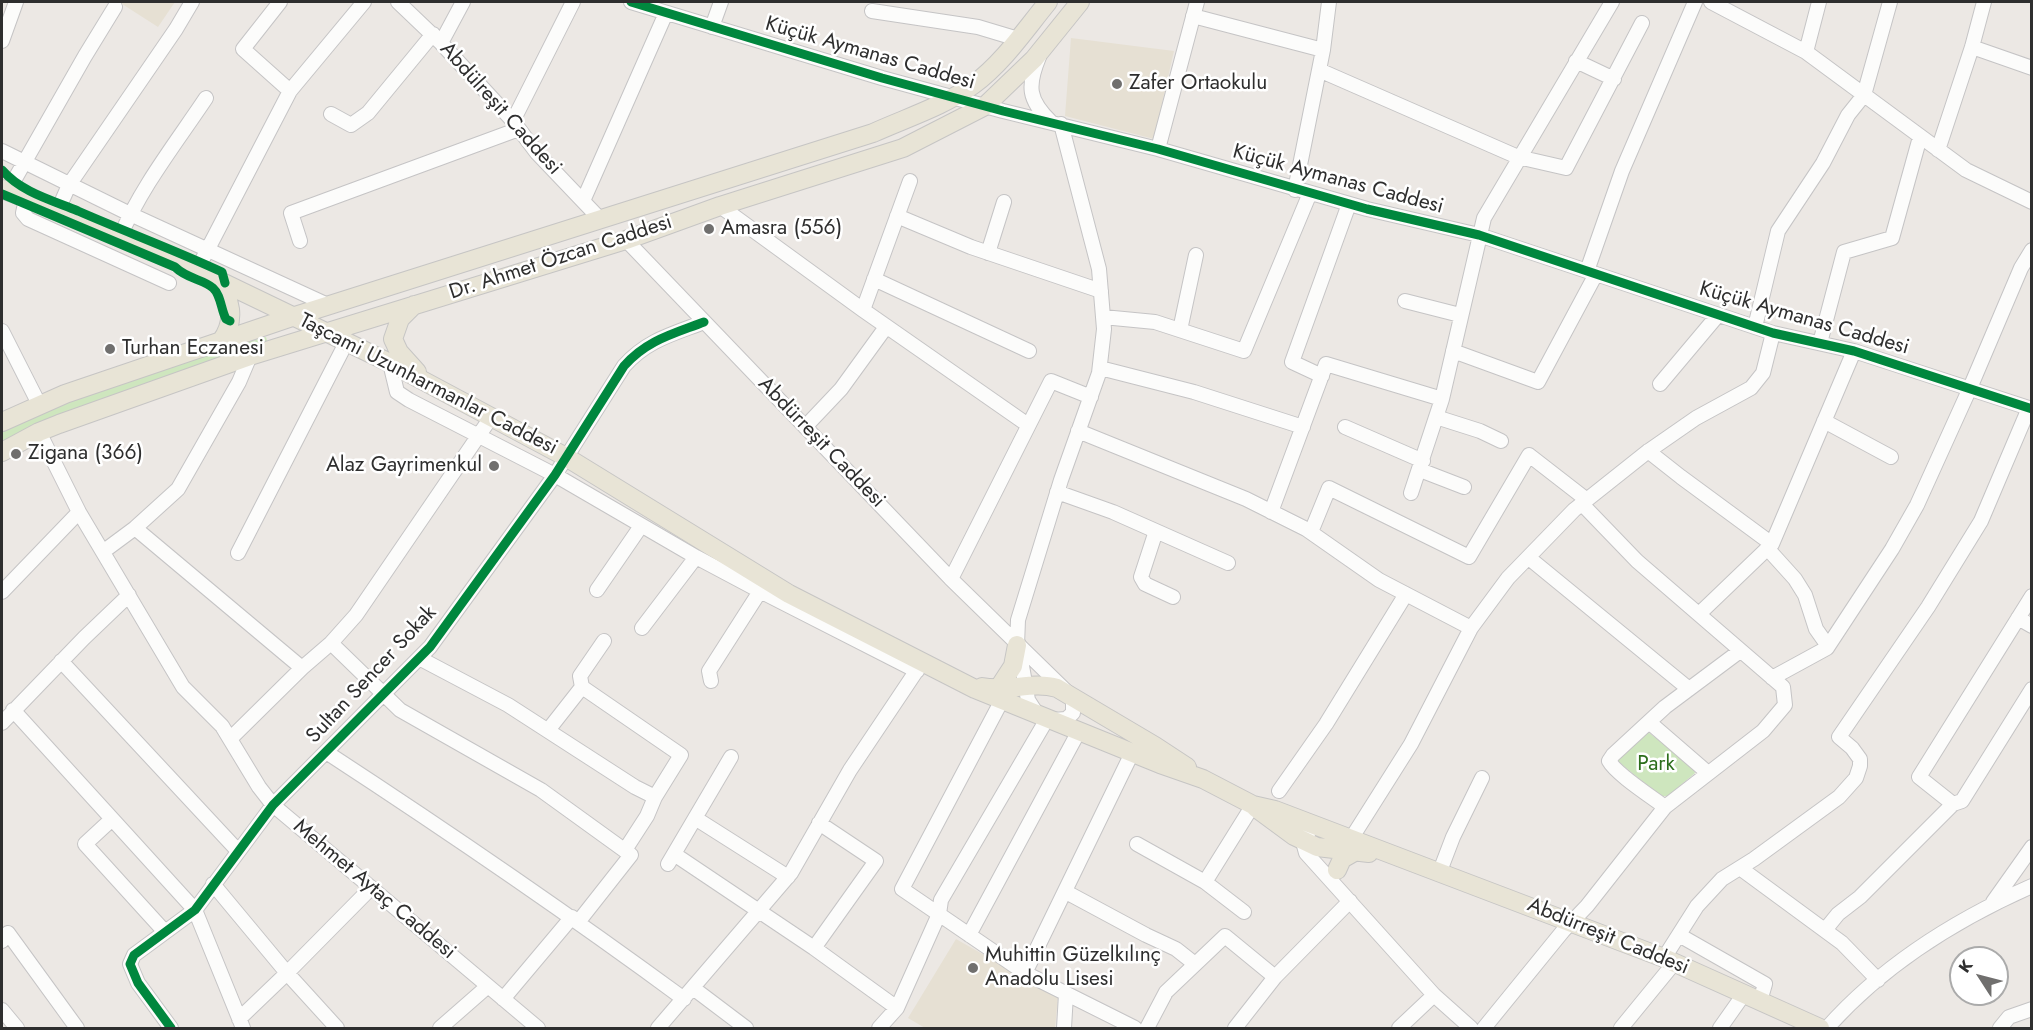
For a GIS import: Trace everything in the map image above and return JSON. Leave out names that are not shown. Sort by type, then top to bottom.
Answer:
[{"type":"main road","name":"Dr. Ahmet Özcan Caddesi","points":[[2,422],[39,404],[76,390],[295,316],[873,133],[953,97],[975,84],[1018,39],[1048,2]]},
{"type":"main road","name":"Dr. Ahmet Özcan Caddesi","points":[[2,452],[39,432],[250,356],[626,240],[720,206],[903,148],[985,106],[1034,59],[1080,2]]},
{"type":"main road","name":"Taşcami Uzunharmanlar Caddesi","points":[[5,190],[58,210],[197,270],[347,341],[566,457],[763,586],[800,600],[920,666],[1000,694],[1045,718]]},
{"type":"main road","points":[[214,278],[226,294],[231,310],[229,327],[221,341]]},
{"type":"main road","points":[[416,304],[400,319],[393,339],[399,352],[427,382]]},
{"type":"main road","points":[[1000,694],[1013,666],[1017,645]]},
{"type":"main road","name":"Taşcami Uzunharmanlar Caddesi","points":[[1000,694],[1025,687],[1052,687],[1069,694]]},
{"type":"main road","name":"Abdürreşit Caddesi","points":[[1069,694],[1161,749],[1203,779]]},
{"type":"main road","name":"Abdürreşit Caddesi","points":[[1045,718],[1203,779],[1253,804],[1275,810],[1322,829],[1353,845],[1440,871],[1573,921],[1670,960],[1820,1029]]},
{"type":"main road","name":"Abdürreşit Caddesi","points":[[1253,804],[1305,847],[1333,850],[1353,845]]},
{"type":"main road","points":[[1337,870],[1342,858],[1353,845]]},
{"type":"street","points":[[2,41],[16,2]]},
{"type":"street","points":[[58,210],[69,185],[192,2]]},
{"type":"street","points":[[280,2],[243,49],[290,91]]},
{"type":"street","points":[[197,270],[290,91],[364,2]]},
{"type":"street","name":"Abdülreşit Caddesi","points":[[398,2],[437,38],[516,125],[537,153],[600,219]]},
{"type":"street","points":[[331,114],[351,125],[368,113],[437,38],[463,2]]},
{"type":"street","points":[[300,240],[291,213],[516,125],[573,2]]},
{"type":"street","name":"Küçük Aymanas Caddesi","points":[[634,2],[712,27],[985,106],[1158,149],[1295,190],[1479,235],[1773,333],[1854,351],[2030,408]]},
{"type":"street","points":[[712,27],[721,2]]},
{"type":"street","points":[[1158,149],[1197,2]]},
{"type":"street","points":[[1295,190],[1323,50],[1329,2]]},
{"type":"street","points":[[1411,494],[1442,399],[1484,218],[1518,157],[1612,2]]},
{"type":"street","points":[[1453,351],[1538,382],[1592,273],[1622,171],[1695,2]]},
{"type":"street","points":[[1712,2],[1806,52],[1966,170],[2031,202]]},
{"type":"street","points":[[1806,52],[1819,2]]},
{"type":"street","points":[[1755,327],[1778,231],[1823,163],[1848,115],[1864,95],[1890,2]]},
{"type":"street","points":[[1938,150],[1972,47],[1984,2]]},
{"type":"street","points":[[5,190],[24,162],[115,7]]},
{"type":"street","points":[[872,11],[978,27],[1018,39]]},
{"type":"street","points":[[583,201],[666,13]]},
{"type":"street","points":[[1193,16],[1323,50]]},
{"type":"street","points":[[1319,70],[1518,157],[1566,168],[1642,23]]},
{"type":"street","points":[[1972,47],[2031,68]]},
{"type":"street","points":[[1043,48],[1033,72],[1030,89],[1035,103],[1056,123],[1099,269],[1104,329],[1100,368],[1057,492],[1018,620],[1017,645],[1030,705],[1045,718],[1066,719],[1072,713],[1073,701],[1069,694]]},
{"type":"street","points":[[1576,61],[1614,79]]},
{"type":"street","points":[[120,237],[130,214],[206,98]]},
{"type":"street","points":[[1820,343],[1844,252],[1892,237],[1920,136]]},
{"type":"street","points":[[2,152],[330,306]]},
{"type":"street","points":[[863,310],[909,181]]},
{"type":"street","points":[[1103,317],[1155,322],[1244,351],[1310,193]]},
{"type":"street","points":[[26,198],[23,213],[28,219],[169,284]]},
{"type":"street","points":[[988,253],[1004,202]]},
{"type":"street","points":[[1322,376],[1292,362],[1349,204]]},
{"type":"street","points":[[720,206],[886,327],[1028,425]]},
{"type":"street","points":[[897,216],[988,253],[1101,291]]},
{"type":"street","name":"Abdürreşit Caddesi","points":[[626,240],[951,579],[1069,694]]},
{"type":"street","points":[[1772,678],[1828,646],[1892,549],[1917,505],[2031,250]]},
{"type":"street","points":[[1180,330],[1196,255]]},
{"type":"street","points":[[874,279],[1029,351]]},
{"type":"street","points":[[1406,301],[1460,315]]},
{"type":"street","points":[[1660,384],[1718,315]]},
{"type":"street","name":"Sultan Sencer Sokak","points":[[171,1029],[138,983],[130,964],[134,955],[195,910],[273,805],[419,658],[436,638],[555,475],[624,366],[647,345],[704,322]]},
{"type":"street","points":[[805,427],[841,389],[886,327]]},
{"type":"street","points":[[2,331],[39,404]]},
{"type":"street","points":[[1353,845],[1411,744],[1471,628],[1508,578],[1584,502],[1648,451],[1696,418],[1751,388],[1763,373],[1773,333]]},
{"type":"street","points":[[238,553],[347,341]]},
{"type":"street","points":[[1699,614],[1770,546],[1854,351]]},
{"type":"street","points":[[104,551],[135,528],[178,489],[239,382],[250,356]]},
{"type":"street","points":[[390,363],[397,392],[555,475],[696,557],[763,586],[709,671],[711,681]]},
{"type":"street","points":[[1271,512],[1326,364],[1442,399]]},
{"type":"street","points":[[1100,368],[1194,392],[1303,427]]},
{"type":"street","points":[[951,579],[1051,381],[1090,397]]},
{"type":"street","points":[[1621,1029],[1670,960],[1679,935],[1697,906],[1722,879],[1839,797],[1856,778],[1860,759],[1852,748],[1839,737],[1928,607],[1981,521],[2030,408]]},
{"type":"street","points":[[230,739],[302,668],[331,643],[356,615],[492,416]]},
{"type":"street","points":[[1436,417],[1480,431],[1501,441]]},
{"type":"street","points":[[1824,421],[1891,457]]},
{"type":"street","points":[[1345,427],[1464,487]]},
{"type":"street","points":[[1078,431],[1246,499],[1311,532],[1379,580],[1471,628]]},
{"type":"street","name":"Mehmet Aytaç Caddesi","points":[[39,432],[79,512],[183,687],[222,726],[273,805],[538,1029]]},
{"type":"street","points":[[1648,451],[1770,546],[1805,595],[1816,629],[1828,646]]},
{"type":"street","points":[[1311,532],[1329,488],[1469,556],[1530,455],[1584,502],[1637,561],[1783,687],[1785,705],[1763,731],[1665,807],[1587,906],[1484,1029]]},
{"type":"street","points":[[1057,492],[1113,512],[1228,563]]},
{"type":"street","points":[[2,592],[79,512]]},
{"type":"street","points":[[597,590],[641,526]]},
{"type":"street","points":[[135,528],[302,668]]},
{"type":"street","points":[[1155,531],[1141,576],[1145,584],[1173,597]]},
{"type":"street","points":[[642,628],[696,557]]},
{"type":"street","points":[[1529,558],[1689,689]]},
{"type":"street","points":[[1279,791],[1326,724],[1406,594]]},
{"type":"street","points":[[2,723],[129,595]]},
{"type":"street","points":[[1953,804],[1919,777],[2031,596]]},
{"type":"street","points":[[2018,618],[2031,626]]},
{"type":"street","points":[[604,641],[580,676],[582,687],[681,755],[654,796],[648,816],[625,850]]},
{"type":"street","points":[[331,643],[400,710],[541,789],[631,855],[503,999]]},
{"type":"street","points":[[1665,807],[1624,776],[1609,761],[1648,722],[1740,651]]},
{"type":"street","points":[[419,658],[549,729],[635,788],[654,796]]},
{"type":"street","points":[[62,661],[238,850]]},
{"type":"street","points":[[658,1029],[788,877],[850,770],[920,666]]},
{"type":"street","points":[[549,729],[582,687]]},
{"type":"street","points":[[1825,930],[1838,914],[1860,897],[1953,804],[1962,801],[2031,689]]},
{"type":"street","points":[[1000,694],[902,889],[1025,973],[1135,1029]]},
{"type":"street","points":[[13,710],[195,910],[241,1024],[287,973],[371,888]]},
{"type":"street","points":[[879,1029],[897,1008],[939,914],[941,900],[1045,718]]},
{"type":"street","points":[[1648,722],[1708,773]]},
{"type":"street","points":[[969,935],[1078,731]]},
{"type":"street","points":[[326,752],[459,839],[575,919],[746,1029]]},
{"type":"street","points":[[1025,973],[1132,753]]},
{"type":"street","points":[[730,757],[671,859],[759,911],[897,1008]]},
{"type":"street","points":[[1440,871],[1453,837],[1482,778]]},
{"type":"street","points":[[1205,882],[1253,804]]},
{"type":"street","points":[[695,818],[788,877]]},
{"type":"street","points":[[111,820],[85,844],[165,932]]},
{"type":"street","points":[[814,948],[876,861],[819,823]]},
{"type":"street","points":[[1350,901],[1337,870],[1332,839],[1322,829],[1310,832],[1305,847],[1333,884],[1434,995],[1471,1029]]},
{"type":"street","points":[[1137,844],[1205,882],[1244,912]]},
{"type":"street","points":[[1991,904],[2031,847]]},
{"type":"street","points":[[1740,868],[1842,943],[1878,980]]},
{"type":"street","points":[[213,884],[336,1029]]},
{"type":"street","points":[[1827,1029],[1842,1012],[1878,980],[1935,936],[1991,904],[2031,886]]},
{"type":"street","points":[[1066,892],[1176,949],[1196,964]]},
{"type":"street","points":[[1235,1029],[1275,977],[1350,901]]},
{"type":"street","points":[[1679,935],[1765,984],[1720,1029]]},
{"type":"street","points":[[1147,1029],[1166,992],[1225,936],[1275,977]]},
{"type":"street","points":[[5,937],[77,1029]]},
{"type":"street","points":[[440,1029],[488,986]]},
{"type":"street","points":[[1064,1029],[1066,994]]},
{"type":"street","points":[[1399,1029],[1434,995]]},
{"type":"street","points":[[2000,1029],[2009,1017],[2031,1009]]},
{"type":"street","points":[[2,1010],[16,1029]]},
{"type":"shaded area","points":[[119,2],[175,2],[158,27]]},
{"type":"shaded area","name":"Zafer Ortaokulu","points":[[1071,38],[1174,51],[1154,139],[1065,116]]},
{"type":"shaded area","name":"Muhittin Güzelkılınç Anadolu Lisesi","points":[[956,939],[1058,997],[1055,1028],[925,1028],[908,1018]]},
{"type":"green space","points":[[266,337],[268,344],[2,444],[2,429],[13,422],[199,354]]},
{"type":"green space","name":"Park","points":[[1648,732],[1692,766],[1695,773],[1668,796],[1661,796],[1616,760]]},
{"type":"cycle path","points":[[631,2],[882,78],[1003,111],[1158,149],[1367,209],[1479,235],[1773,333],[1854,351],[2032,409]]},
{"type":"cycle path","points":[[2,170],[18,184],[37,195],[222,272],[225,283]]},
{"type":"cycle path","points":[[2,194],[175,267],[209,285],[216,291],[226,319],[230,321]]},
{"type":"cycle path","points":[[171,1028],[138,983],[130,964],[134,955],[195,910],[273,805],[430,647],[555,475],[624,366],[651,344],[704,322]]},
{"type":"place","name":"Zafer Ortaokulu","points":[[1117,84]]},
{"type":"place","name":"Amasra (556)","points":[[709,229]]},
{"type":"place","name":"Turhan Eczanesi","points":[[110,349]]},
{"type":"place","name":"Zigana (366)","points":[[16,454]]},
{"type":"place","name":"Alaz Gayrimenkul","points":[[494,466]]},
{"type":"place","name":"Muhittin Güzelkılınç Anadolu Lisesi","points":[[973,968]]}]
